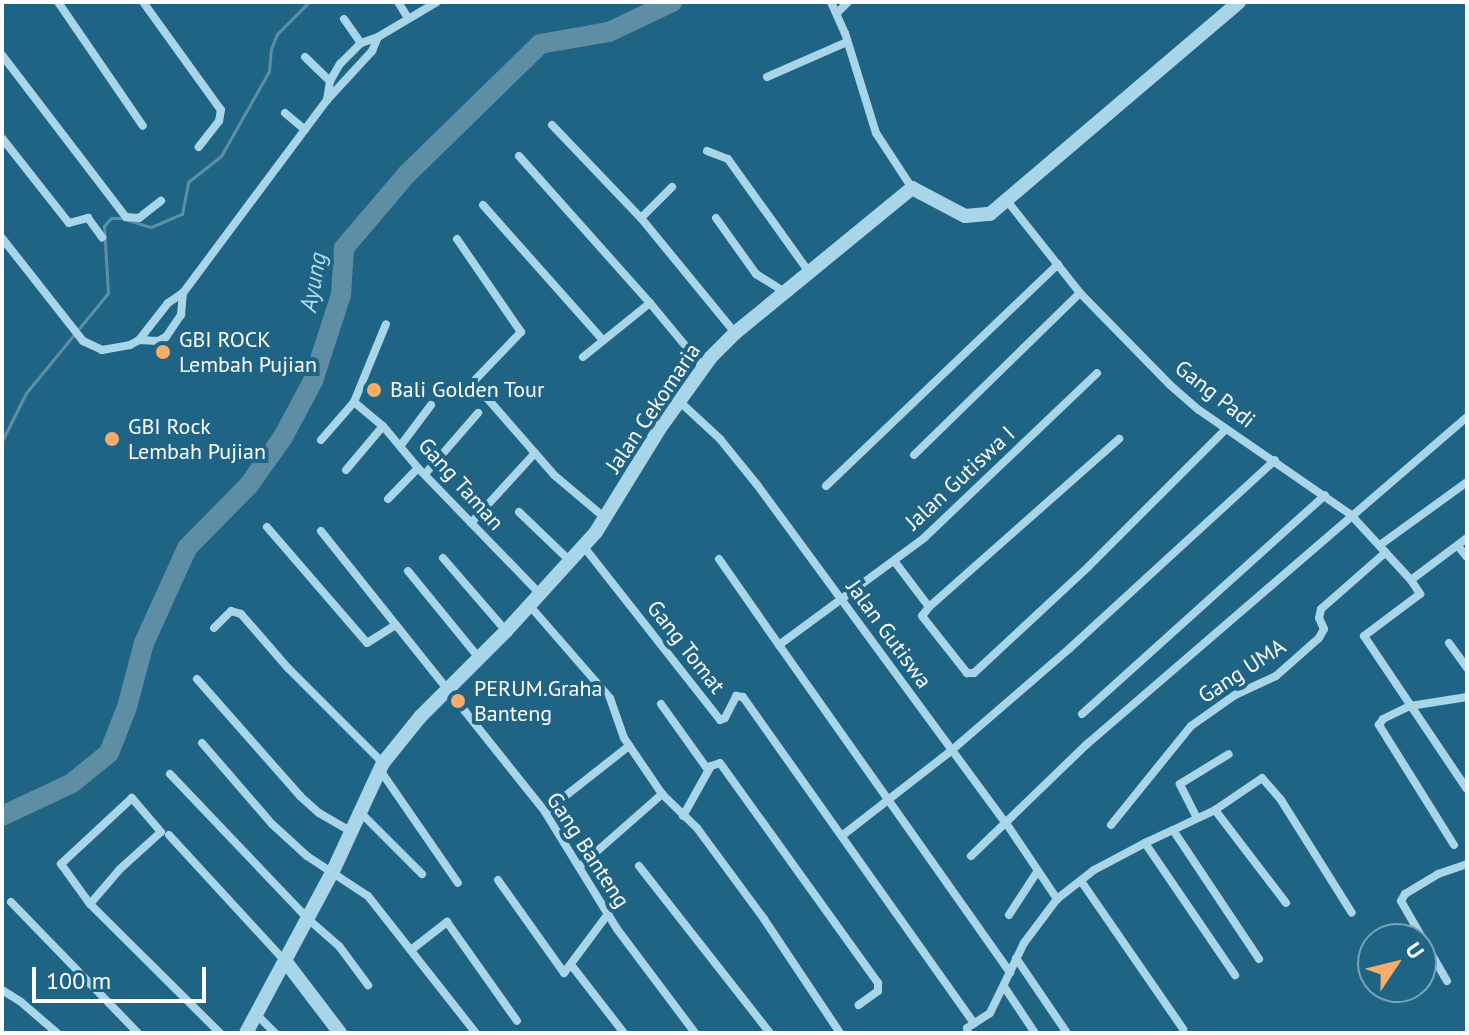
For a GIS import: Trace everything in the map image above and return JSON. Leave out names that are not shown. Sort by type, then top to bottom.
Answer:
[{"type":"street","points":[[58,2],[143,126]]},
{"type":"street","points":[[143,2],[221,110],[219,121],[199,147]]},
{"type":"street","points":[[398,2],[408,18]]},
{"type":"street","points":[[327,100],[330,81],[361,43],[378,37],[437,2]]},
{"type":"street","points":[[831,2],[838,12],[876,133],[912,188],[965,216],[975,218],[984,217],[1008,202],[1239,2]]},
{"type":"street","points":[[838,12],[848,2]]},
{"type":"street","points":[[344,19],[361,43]]},
{"type":"street","points":[[139,340],[168,303],[183,293],[327,100],[372,51],[378,37]]},
{"type":"street","points":[[767,77],[847,42]]},
{"type":"street","points":[[2,55],[126,217],[139,218],[161,201]]},
{"type":"street","points":[[305,57],[330,81]]},
{"type":"street","points":[[285,113],[305,130]]},
{"type":"street","points":[[552,125],[641,218],[735,333]]},
{"type":"street","points":[[2,138],[69,223],[88,218],[102,237]]},
{"type":"street","points":[[707,151],[728,159],[809,272]]},
{"type":"street","points":[[519,156],[703,367]]},
{"type":"street","points":[[641,218],[672,187]]},
{"type":"street","name":"Jalan Cekomaria","points":[[246,1033],[333,871],[382,766],[448,688],[584,547],[703,367],[782,291],[912,188]]},
{"type":"street","name":"Gang Padi","points":[[1008,202],[1080,293],[1199,410],[1351,515],[1411,580],[1420,594],[1364,636],[1410,706]]},
{"type":"street","points":[[483,205],[603,340]]},
{"type":"street","points":[[716,218],[756,274],[782,291]]},
{"type":"street","points":[[2,238],[83,341],[109,350],[139,340],[158,341],[166,337],[181,315],[183,293]]},
{"type":"street","points":[[457,239],[521,332],[473,382],[562,482],[606,518]]},
{"type":"street","points":[[826,486],[1058,264]]},
{"type":"street","points":[[914,455],[1080,293]]},
{"type":"street","points":[[583,357],[650,303]]},
{"type":"street","points":[[321,440],[354,402],[386,324]]},
{"type":"street","name":"Jalan Gutiswa I","points":[[779,645],[865,578],[895,562],[1097,373]]},
{"type":"street","name":"Jalan Gutiswa","points":[[679,401],[733,454],[1006,823],[1057,899]]},
{"type":"street","name":"Gang Taman","points":[[354,402],[383,426],[540,594]]},
{"type":"street","points":[[401,445],[431,405]]},
{"type":"street","points":[[388,499],[422,471],[478,413]]},
{"type":"street","points":[[971,856],[1086,745],[1467,417]]},
{"type":"street","points":[[346,470],[383,426]]},
{"type":"street","points":[[1119,439],[922,616],[967,673],[974,673],[1088,567],[1225,430]]},
{"type":"street","points":[[471,523],[535,453]]},
{"type":"street","points":[[974,1023],[843,835],[952,750],[1070,648],[1275,460]]},
{"type":"street","name":"Gang UMA","points":[[1111,825],[1191,726],[1235,695],[1276,676],[1319,638],[1324,629],[1319,618],[1321,609],[1383,549],[1467,482]]},
{"type":"street","points":[[1082,714],[1325,495]]},
{"type":"street","points":[[519,512],[571,562]]},
{"type":"street","points":[[267,527],[367,643],[396,625]]},
{"type":"street","name":"Gang Banteng","points":[[321,531],[545,812],[608,914],[695,1033]]},
{"type":"street","points":[[1411,580],[1467,538]]},
{"type":"street","points":[[1458,546],[1467,557]]},
{"type":"street","name":"Gang Tomat","points":[[584,547],[720,720],[725,718],[736,696],[743,697],[843,835]]},
{"type":"street","points":[[443,558],[506,631]]},
{"type":"street","points":[[719,559],[1010,973]]},
{"type":"street","points":[[895,562],[929,607]]},
{"type":"street","points":[[408,571],[479,658]]},
{"type":"street","points":[[530,606],[610,698],[629,746],[662,794],[697,828],[764,919],[840,1033]]},
{"type":"street","points":[[214,628],[231,611],[241,614],[382,766],[458,883]]},
{"type":"street","points":[[1449,643],[1467,668]]},
{"type":"street","points":[[197,679],[300,796],[319,813],[352,832]]},
{"type":"street","points":[[1454,845],[1380,729],[1383,719],[1410,706],[1467,697]]},
{"type":"street","points":[[661,704],[708,770]]},
{"type":"street","points":[[1410,706],[1467,789]]},
{"type":"street","points":[[202,743],[272,824],[307,856],[368,896],[476,1033]]},
{"type":"street","points":[[545,812],[629,746]]},
{"type":"street","points":[[1197,818],[1180,784],[1229,754]]},
{"type":"street","points":[[683,816],[708,770],[716,762],[720,763],[878,983],[878,991],[859,1005]]},
{"type":"street","points":[[170,774],[308,919],[339,946],[368,985]]},
{"type":"street","points":[[968,1033],[967,1028],[990,1013],[1005,988],[1016,958],[1057,899],[1145,843],[1215,810],[1245,791],[1258,778],[1265,779],[1352,913]]},
{"type":"street","points":[[579,867],[662,794]]},
{"type":"street","points":[[90,904],[120,869],[161,832],[132,798],[61,864],[90,904],[220,1033]]},
{"type":"street","points":[[1215,810],[1286,903]]},
{"type":"street","points":[[362,814],[422,874]]},
{"type":"street","points":[[1173,830],[1259,959]]},
{"type":"street","points":[[169,835],[286,962],[340,1033]]},
{"type":"street","points":[[1145,843],[1235,975]]},
{"type":"street","points":[[1447,981],[1401,901],[1405,894],[1426,881],[1467,864]]},
{"type":"street","points":[[639,866],[770,1033]]},
{"type":"street","points":[[1009,915],[1037,872]]},
{"type":"street","points":[[498,880],[558,968],[565,973],[608,914]]},
{"type":"street","points":[[1081,881],[1183,1029]]},
{"type":"street","points":[[11,902],[138,1033]]},
{"type":"street","points":[[411,950],[447,922],[517,1021]]},
{"type":"street","points":[[1016,958],[1067,1033]]},
{"type":"street","points":[[572,966],[624,1033]]},
{"type":"street","points":[[1005,988],[1035,1033]]},
{"type":"street","points":[[2,990],[57,1033]]},
{"type":"street","points":[[257,1015],[275,1033]]},
{"type":"waterway","points":[[2,441],[26,393],[108,293],[104,226],[111,218],[121,218],[151,227],[182,214],[188,182],[221,156],[269,71],[271,49],[277,34],[309,2]]},
{"type":"waterway","name":"Ayung","points":[[2,816],[72,783],[109,753],[127,707],[144,643],[187,548],[249,485],[283,437],[313,381],[341,295],[344,248],[407,174],[540,44],[609,32],[672,2]]},
{"type":"place","name":"GBI ROCK Lembah Pujian","points":[[163,352]]},
{"type":"place","name":"Bali Golden Tour","points":[[374,390]]},
{"type":"place","name":"GBI Rock Lembah Pujian","points":[[112,439]]},
{"type":"place","name":"PERUM.Graha Banteng","points":[[458,701]]}]
